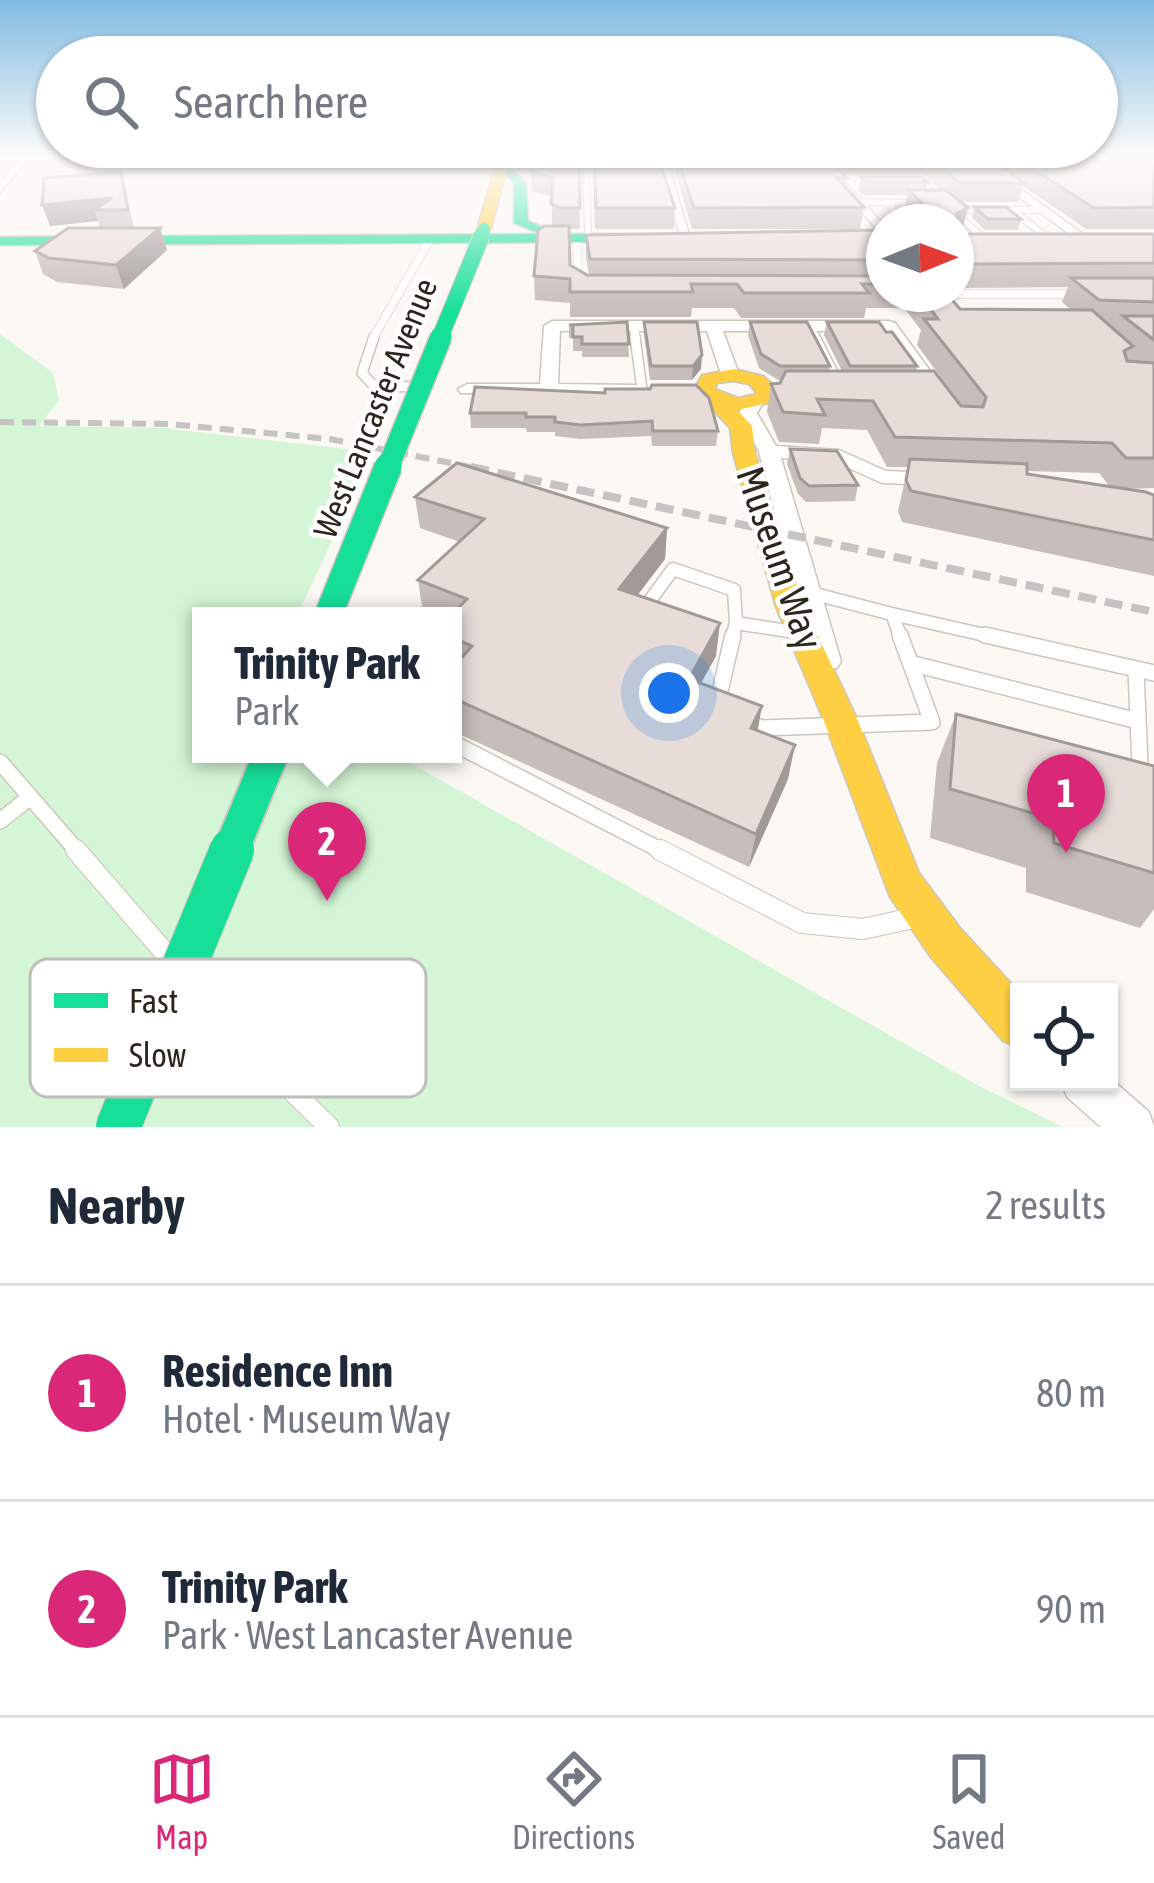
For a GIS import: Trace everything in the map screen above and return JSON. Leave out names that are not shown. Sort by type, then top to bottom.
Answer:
[{"type":"main road","name":"West Lancaster Avenue","points":[[332,607],[423,387],[489,210]]},
{"type":"main road","points":[[521,210],[521,223],[581,242]]},
{"type":"main road","points":[[0,241],[217,233],[691,243]]},
{"type":"main road","points":[[843,238],[866,237]]},
{"type":"main road","points":[[682,392],[730,374],[754,378],[770,394]]},
{"type":"main road","points":[[682,392],[770,394]]},
{"type":"main road","name":"Museum Way","points":[[682,392],[741,426],[764,526],[801,633],[841,721],[887,848],[926,915],[1010,1014]]},
{"type":"main road","points":[[187,959],[268,763]]},
{"type":"main road","points":[[118,1127],[130,1097]]},
{"type":"street","points":[[679,210],[691,243]]},
{"type":"street","points":[[1045,210],[1085,243]]},
{"type":"street","points":[[1026,238],[1085,243],[1105,238]]},
{"type":"street","points":[[974,242],[1002,243]]},
{"type":"street","points":[[713,325],[730,374]]},
{"type":"street","points":[[549,389],[552,326],[889,326],[954,416]]},
{"type":"street","points":[[467,389],[682,392]]},
{"type":"street","points":[[832,390],[865,389]]},
{"type":"street","points":[[911,389],[934,389]]},
{"type":"street","name":"Museum Way","points":[[770,394],[748,413],[770,452],[841,721]]},
{"type":"street","points":[[770,452],[838,456],[882,477],[963,479]]},
{"type":"street","points":[[1092,1091],[1134,1127]]},
{"type":"lane","points":[[583,210],[578,286],[588,291]]},
{"type":"lane","points":[[974,211],[1049,213]]},
{"type":"lane","points":[[1048,238],[1019,216],[1049,213]]},
{"type":"lane","points":[[974,236],[980,243]]},
{"type":"lane","points":[[423,387],[374,386],[362,373],[368,347],[430,238]]},
{"type":"lane","points":[[581,242],[624,249]]},
{"type":"lane","points":[[1066,248],[1085,243]]},
{"type":"lane","points":[[974,294],[1089,294]]},
{"type":"lane","points":[[1003,294],[1012,304]]},
{"type":"lane","points":[[634,326],[682,392]]},
{"type":"lane","points":[[809,326],[832,390]]},
{"type":"lane","points":[[668,613],[646,605],[673,569],[734,590],[735,630],[715,712],[762,728],[841,721],[932,722],[954,729]]},
{"type":"lane","points":[[810,592],[1145,672],[1138,721],[1140,766],[1114,778]]},
{"type":"lane","points":[[892,614],[932,722]]},
{"type":"lane","points":[[712,628],[801,633]]},
{"type":"lane","points":[[910,663],[1138,721]]},
{"type":"lane","points":[[462,748],[802,923],[863,929],[926,915]]},
{"type":"lane","points":[[0,762],[170,959]]},
{"type":"lane","points":[[0,821],[29,798]]},
{"type":"lane","points":[[298,1097],[329,1127]]},
{"type":"green space","points":[[0,334],[53,373],[59,400],[39,426],[162,428],[373,452],[301,607],[192,607],[192,763],[411,763],[979,1086],[1063,1127],[0,1127]]},
{"type":"building","points":[[977,210],[1009,210],[1021,219],[988,219]]},
{"type":"building","points":[[544,226],[569,226],[570,265],[587,275],[866,276],[862,284],[866,293],[744,293],[737,284],[691,284],[693,292],[570,292],[570,279],[534,276],[538,231]]},
{"type":"building","points":[[68,228],[160,228],[116,265],[49,258],[35,251]]},
{"type":"building","points":[[866,230],[866,260],[590,259],[586,235]]},
{"type":"building","points":[[974,234],[1154,234],[1154,263],[974,264]]},
{"type":"building","points":[[1071,278],[1154,278],[1154,302],[1099,300]]},
{"type":"building","points":[[1092,310],[1133,346],[1124,351],[1127,361],[1154,363],[1154,458],[1126,458],[1112,443],[895,437],[873,401],[817,399],[825,415],[783,412],[771,384],[780,383],[786,371],[934,371],[961,406],[983,407],[986,397],[924,319],[938,319],[933,312]]},
{"type":"building","points":[[1123,316],[1154,316],[1154,340]]},
{"type":"building","points":[[627,322],[629,344],[582,344],[582,337],[573,337],[573,325],[569,325]]},
{"type":"building","points":[[644,322],[697,322],[702,355],[693,366],[651,366]]},
{"type":"building","points":[[750,322],[807,322],[830,366],[780,366],[761,354]]},
{"type":"building","points":[[827,322],[879,322],[917,366],[850,366]]},
{"type":"building","points":[[652,385],[696,385],[709,398],[718,431],[653,431],[652,421],[581,425],[555,422],[555,417],[526,417],[526,413],[470,413],[475,387],[605,393],[605,389],[650,389]]},
{"type":"building","points":[[790,449],[837,451],[858,485],[809,486],[800,478]]},
{"type":"building","points":[[910,459],[1027,464],[1027,474],[1146,492],[1154,495],[1154,540],[911,491],[906,480]]},
{"type":"building","points":[[457,463],[667,528],[619,589],[720,623],[689,679],[762,706],[751,728],[795,745],[756,834],[462,702],[462,657],[472,646],[462,642],[459,607],[467,599],[418,580],[484,519],[415,497]]},
{"type":"building","points":[[956,714],[1154,766],[1154,873],[1054,843],[1053,819],[950,789]]},
{"type":"railway","points":[[0,422],[169,424],[330,439],[472,467]]},
{"type":"railway","points":[[472,467],[486,470]]},
{"type":"railway","points":[[472,467],[1154,612]]},
{"type":"traffic: fast","points":[[521,210],[521,223],[552,233]]},
{"type":"traffic: fast","points":[[332,607],[484,229]]},
{"type":"traffic: fast","points":[[0,241],[628,238]]},
{"type":"traffic: fast","points":[[187,959],[267,763]]},
{"type":"traffic: fast","points":[[118,1127],[130,1097]]},
{"type":"traffic: slow","points":[[484,229],[489,210]]},
{"type":"traffic: slow","points":[[716,400],[738,404],[766,398],[769,390],[756,380],[734,375],[709,379],[704,390],[741,426],[744,453],[790,607],[841,721],[904,884],[945,942],[1010,1015]]},
{"type":"place","name":"Residence Inn","points":[[1066,853]]},
{"type":"place","name":"Trinity Park","points":[[327,901]]}]
